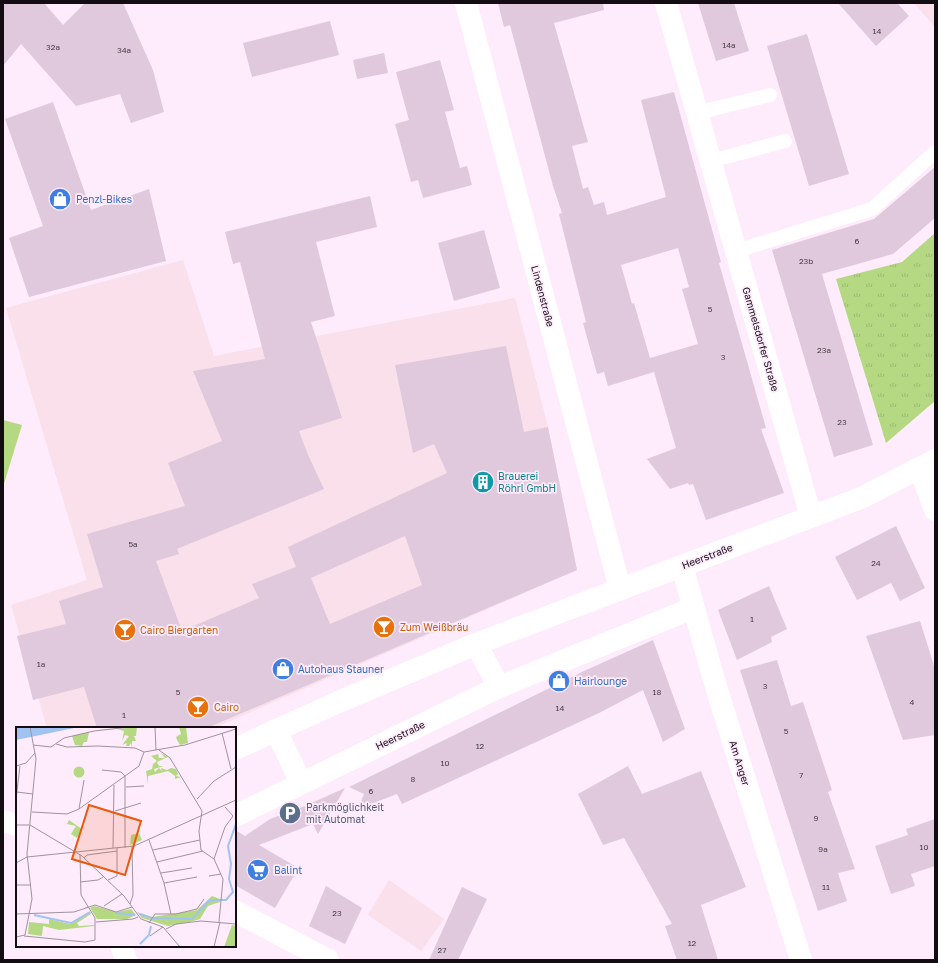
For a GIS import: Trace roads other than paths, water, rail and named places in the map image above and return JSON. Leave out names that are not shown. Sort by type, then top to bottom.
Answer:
[{"type":"street","name":"Lindenstraße","points":[[466,3],[620,589]]},
{"type":"street","name":"Gammelsdorfer Straße","points":[[666,3],[810,517]]},
{"type":"street","name":"Heerstraße","points":[[236,748],[476,644],[861,498],[927,465]]},
{"type":"street","points":[[927,465],[935,510]]},
{"type":"street","name":"Am Anger","points":[[682,566],[714,680],[801,960]]},
{"type":"street","name":"Heerstraße","points":[[236,816],[499,687],[693,608]]},
{"type":"street","points":[[476,644],[499,687]]},
{"type":"street","points":[[276,730],[301,783]]},
{"type":"street","points":[[236,912],[328,960]]},
{"type":"street","points":[[121,947],[126,960]]},
{"type":"lane","points":[[697,113],[770,95]]},
{"type":"lane","points":[[711,161],[785,141]]},
{"type":"lane","points":[[736,251],[872,209],[935,152]]},
{"type":"place","name":"Penzl-Bikes","points":[[60,199]]},
{"type":"place","name":"Brauerei Röhrl GmbH","points":[[483,482]]},
{"type":"place","name":"Zum Weißbräu","points":[[384,627]]},
{"type":"place","name":"Cairo Biergarten","points":[[125,630]]},
{"type":"place","name":"Autohaus Stauner","points":[[283,669]]},
{"type":"place","name":"Hairlounge","points":[[559,681]]},
{"type":"place","name":"Cairo","points":[[198,707]]},
{"type":"place","name":"Parkmöglichkeit mit Automat","points":[[290,813]]},
{"type":"place","name":"Balint","points":[[258,870]]}]
